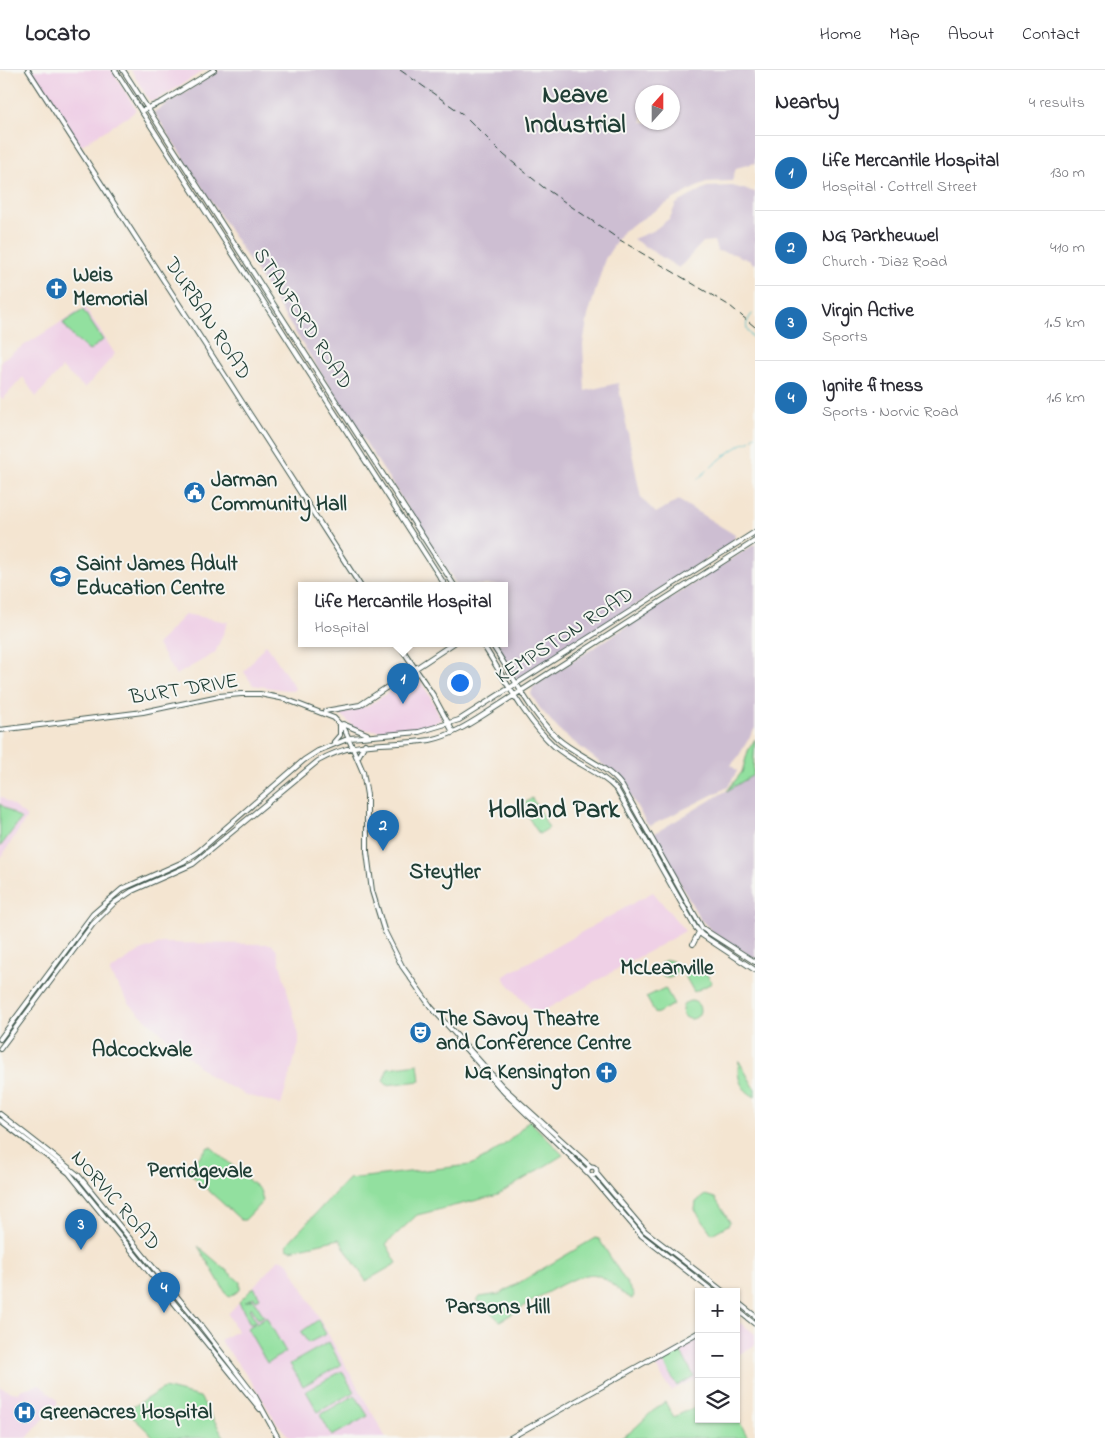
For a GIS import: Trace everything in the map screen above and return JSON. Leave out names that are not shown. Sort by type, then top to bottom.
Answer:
[{"type":"main road","name":"DURBAN ROAD","points":[[28,70],[358,582]]},
{"type":"main road","name":"STANFORD ROAD","points":[[115,70],[443,582]]},
{"type":"main road","name":"STANFORD ROAD","points":[[123,70],[452,582]]},
{"type":"main road","points":[[142,111],[214,70]]},
{"type":"main road","name":"KEMPSTON ROAD","points":[[322,749],[350,738],[410,733],[449,725],[511,689],[755,532]]},
{"type":"main road","name":"KEMPSTON ROAD","points":[[0,1050],[93,924],[114,903],[132,891],[193,864],[312,766],[331,754],[353,746],[420,741],[453,732],[508,700],[755,541]]},
{"type":"main road","points":[[401,647],[433,695],[453,732]]},
{"type":"main road","points":[[322,711],[351,708],[360,705],[448,647]]},
{"type":"main road","points":[[485,647],[529,717]]},
{"type":"main road","points":[[494,647],[542,721],[559,740],[611,774],[620,783],[702,928],[755,962]]},
{"type":"main road","name":"BURT DRIVE","points":[[0,730],[143,712],[219,696],[241,694],[285,698],[322,711],[339,722],[350,738],[366,783],[370,879],[381,922],[410,978],[454,1034]]},
{"type":"main road","points":[[508,700],[515,701],[554,746],[606,780],[617,790],[699,932],[755,970]]},
{"type":"main road","points":[[339,722],[356,731],[374,735]]},
{"type":"main road","points":[[0,1039],[93,914],[109,898],[129,885],[190,858],[304,760],[338,738],[341,732],[339,722]]},
{"type":"main road","points":[[358,757],[365,744]]},
{"type":"main road","points":[[665,876],[671,872]]},
{"type":"main road","points":[[693,944],[699,932]]},
{"type":"main road","points":[[454,1034],[502,1087],[595,1169],[596,1173],[645,1231],[719,1288]]},
{"type":"main road","points":[[454,1034],[504,1092],[589,1174],[642,1236],[709,1288]]},
{"type":"main road","name":"NORVIC ROAD","points":[[0,1114],[78,1175],[201,1326],[255,1396],[278,1438]]},
{"type":"main road","name":"NORVIC ROAD","points":[[0,1120],[69,1172],[266,1416]]},
{"type":"main road","points":[[589,1174],[592,1166]]},
{"type":"main road","points":[[589,1174],[596,1173]]},
{"type":"main road","points":[[741,1305],[755,1316]]},
{"type":"main road","points":[[740,1313],[755,1324]]},
{"type":"main road","points":[[510,1438],[697,1333]]},
{"type":"shaded area","points":[[31,70],[112,70],[136,109],[132,114],[80,146]]},
{"type":"shaded area","points":[[131,70],[205,70],[155,101],[149,100]]},
{"type":"shaded area","points":[[220,70],[755,70],[755,163],[736,168],[732,181],[706,182],[672,200],[623,231],[605,259],[588,316],[583,344],[585,391],[618,383],[641,498],[656,513],[678,500],[735,535],[733,542],[518,682],[496,647],[508,647],[508,582],[455,582],[154,112]]},
{"type":"shaded area","points":[[732,186],[755,192],[755,266],[751,261],[734,254],[717,251],[714,241],[703,242],[679,268],[633,239],[653,231],[670,218],[676,204],[707,187]]},
{"type":"shaded area","points":[[85,307],[115,354],[85,388],[62,368],[36,397],[23,377],[3,399],[0,397],[1,360]]},
{"type":"shaded area","points":[[755,544],[755,728],[738,757],[731,765],[737,771],[728,787],[650,826],[647,824],[621,779],[560,731],[539,707],[531,694],[533,687]]},
{"type":"shaded area","points":[[185,614],[228,622],[215,653],[176,675],[157,645]]},
{"type":"shaded area","points":[[266,644],[295,688],[293,691],[253,685],[244,672]]},
{"type":"shaded area","points":[[411,677],[418,678],[430,696],[441,719],[429,727],[391,731],[367,730],[355,728],[340,714],[364,706],[365,708]]},
{"type":"shaded area","points":[[753,775],[755,788],[755,959],[714,933],[700,919],[654,836],[655,833]]},
{"type":"shaded area","points":[[0,796],[26,816],[26,819],[0,859]]},
{"type":"shaded area","points":[[653,892],[685,931],[536,1015],[504,979],[504,976]]},
{"type":"shaded area","points":[[162,943],[271,944],[276,948],[299,1035],[299,1044],[281,1105],[244,1094],[211,1077],[131,1006],[110,971],[138,952]]},
{"type":"shaded area","points":[[279,1259],[288,1262],[386,1438],[290,1438],[276,1422],[251,1381],[220,1340],[237,1331],[228,1314]]},
{"type":"shaded area","points":[[740,1324],[755,1334],[755,1345],[740,1354]]},
{"type":"shaded area","points":[[695,1340],[695,1379],[671,1391],[655,1365],[656,1362]]},
{"type":"shaded area","name":"Greenacres Hospital","points":[[40,1385],[57,1400],[57,1404],[27,1438],[0,1438],[0,1387],[11,1392],[20,1393],[20,1390]]},
{"type":"green space","points":[[83,310],[103,340],[89,351],[74,338],[63,323]]},
{"type":"green space","points":[[755,739],[753,775],[727,791],[742,772],[748,751]]},
{"type":"green space","points":[[532,798],[549,828],[539,834],[521,806]]},
{"type":"green space","points":[[0,804],[21,819],[0,847]]},
{"type":"green space","points":[[668,960],[676,965],[677,969],[672,977],[668,978],[660,973],[659,969],[664,961]]},
{"type":"green space","points":[[702,966],[712,983],[694,992],[685,976]]},
{"type":"green space","points":[[665,988],[674,1004],[656,1014],[646,997]]},
{"type":"green space","points":[[691,1001],[699,1006],[700,1010],[695,1018],[691,1019],[683,1014],[682,1010],[687,1002]]},
{"type":"green space","points":[[739,1061],[755,1089],[755,1097],[740,1082],[738,1072]]},
{"type":"green space","points":[[418,1064],[420,1081],[387,1085],[383,1081],[388,1068]]},
{"type":"green space","points":[[529,1120],[563,1155],[498,1195],[417,1215],[386,1244],[397,1263],[366,1281],[339,1239],[291,1250],[287,1248],[288,1243],[348,1179],[470,1165],[502,1146],[517,1134]]},
{"type":"green space","points":[[208,1147],[211,1147],[260,1190],[263,1201],[245,1220],[241,1220],[187,1171]]},
{"type":"green space","points":[[705,1195],[715,1198],[730,1222],[712,1234],[695,1210],[696,1202]]},
{"type":"green space","points":[[595,1238],[599,1239],[634,1295],[632,1299],[602,1277],[588,1275],[563,1284],[500,1321],[477,1300],[480,1297],[500,1294]]},
{"type":"green space","points":[[198,1246],[240,1282],[240,1290],[229,1297],[227,1295]]},
{"type":"green space","points":[[254,1287],[260,1298],[256,1300],[254,1297],[245,1302],[253,1299],[264,1316],[258,1319],[251,1307],[249,1309],[256,1321],[250,1324],[239,1302]]},
{"type":"green space","points":[[266,1317],[286,1352],[267,1363],[247,1328]]},
{"type":"green space","points":[[318,1320],[326,1334],[308,1343],[301,1332]]},
{"type":"green space","points":[[329,1342],[341,1365],[303,1386],[290,1364]]},
{"type":"green space","points":[[680,1351],[694,1376],[677,1386],[663,1361]]},
{"type":"green space","points":[[342,1371],[354,1392],[318,1412],[306,1391]]},
{"type":"green space","points":[[164,1388],[200,1397],[225,1438],[155,1438],[126,1411]]},
{"type":"green space","points":[[355,1395],[368,1416],[332,1436],[320,1415]]},
{"type":"green space","points":[[665,1402],[674,1417],[695,1407],[695,1423],[740,1423],[748,1438],[621,1438],[633,1430]]},
{"type":"waterway","points":[[752,314],[746,325],[755,341]]},
{"type":"waterway","points":[[698,479],[723,457],[750,441],[755,435]]},
{"type":"railway","points":[[400,70],[464,115],[504,155],[543,187],[620,240],[730,306],[755,327]]},
{"type":"place","name":"Weis Memorial","points":[[57,288]]},
{"type":"place","name":"Jarman Community Hall","points":[[195,493]]},
{"type":"place","name":"Saint James Adult Education Centre","points":[[60,577]]},
{"type":"place","name":"Life Mercantile Hospital","points":[[403,704]]},
{"type":"place","name":"NG Parkheuwel","points":[[383,851]]},
{"type":"place","name":"The Savoy Theatre and Conference Centre","points":[[420,1032]]},
{"type":"place","name":"NG Kensington","points":[[606,1073]]},
{"type":"place","name":"Virgin Active","points":[[81,1250]]},
{"type":"place","name":"Ignite fitness","points":[[164,1313]]},
{"type":"place","name":"Greenacres Hospital","points":[[24,1413]]},
{"type":"district","name":"Neave Industrial","points":[[575,111]]},
{"type":"district","name":"Holland Park","points":[[554,811]]},
{"type":"district","name":"Steytler","points":[[445,873]]},
{"type":"district","name":"McLeanville","points":[[667,969]]},
{"type":"district","name":"Adcockvale","points":[[142,1051]]},
{"type":"district","name":"Perridgevale","points":[[200,1172]]},
{"type":"district","name":"Parsons Hill","points":[[498,1308]]}]
